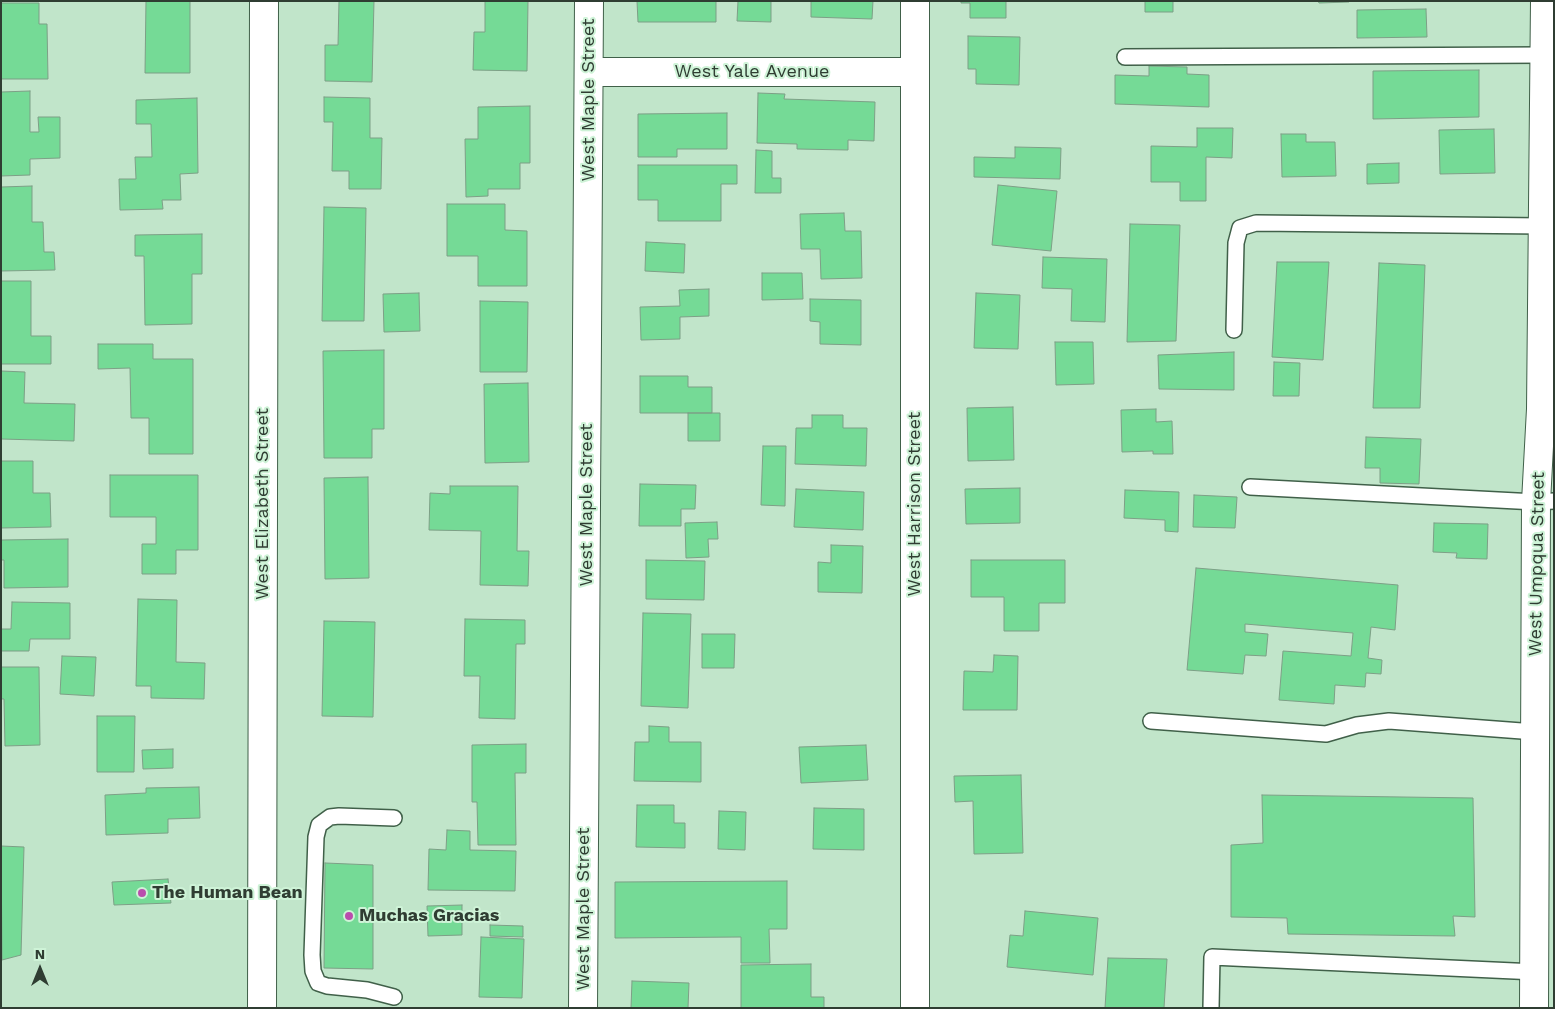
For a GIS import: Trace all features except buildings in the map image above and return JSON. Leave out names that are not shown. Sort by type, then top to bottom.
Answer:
[{"type":"street","name":"West Elizabeth Street","points":[[262,1008],[264,1]]},
{"type":"street","name":"West Maple Street","points":[[583,1008],[590,1]]},
{"type":"street","name":"West Harrison Street","points":[[915,1],[915,1008]]},
{"type":"street","name":"West Umpqua Street","points":[[1534,1008],[1536,972],[1535,732],[1545,501],[1541,418],[1545,1]]},
{"type":"street","name":"West Yale Avenue","points":[[589,72],[915,72]]},
{"type":"lane","points":[[1125,57],[1544,55]]},
{"type":"lane","points":[[1234,330],[1236,243],[1240,228],[1256,223],[1543,226]]},
{"type":"lane","points":[[1250,487],[1545,501]]},
{"type":"lane","points":[[1151,720],[1326,734],[1357,725],[1389,722],[1535,732]]},
{"type":"lane","points":[[394,818],[339,816],[330,817],[319,825],[316,837],[312,955],[313,971],[318,983],[327,986],[367,990],[394,997]]},
{"type":"lane","points":[[1211,1008],[1212,958],[1536,972]]},
{"type":"place","name":"The Human Bean","points":[[142,893]]},
{"type":"place","name":"Muchas Gracias","points":[[349,916]]}]
